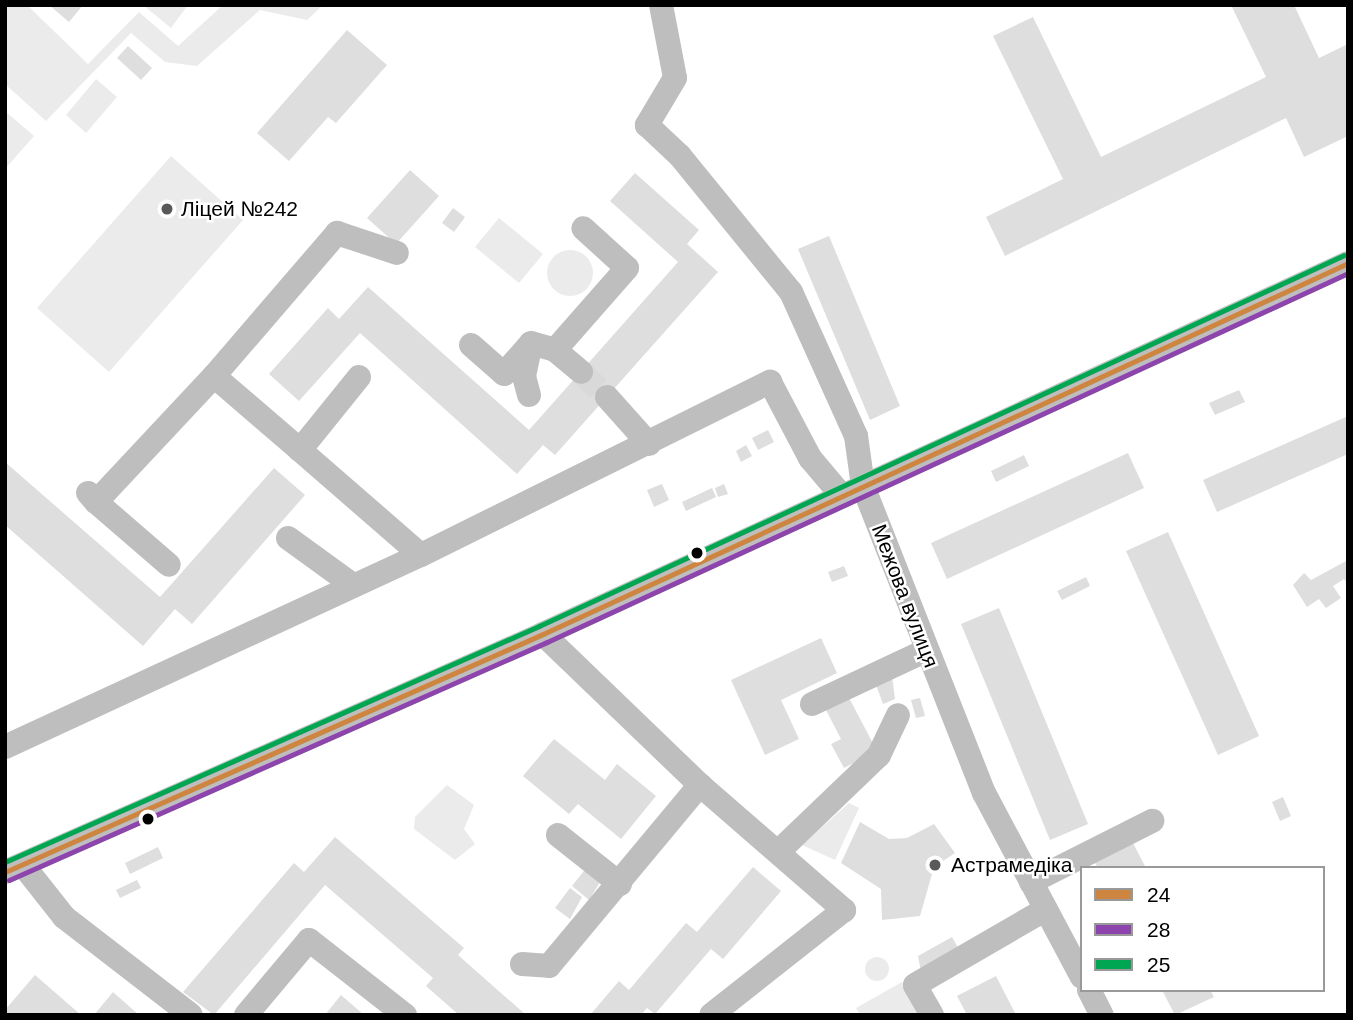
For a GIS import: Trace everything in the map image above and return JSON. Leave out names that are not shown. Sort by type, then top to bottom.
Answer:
[{"type":"street","name":"Межова вулиця","points":[[661,5],[675,78],[647,125],[680,156],[790,292],[856,436],[853,491],[925,651],[984,793],[1080,973]]},
{"type":"street","points":[[555,349],[627,268],[583,228]]},
{"type":"street","points":[[169,565],[92,497],[214,376],[337,233],[397,253]]},
{"type":"street","points":[[180,1012],[64,917],[14,868],[543,634],[1348,263]]},
{"type":"street","points":[[531,343],[555,349],[581,372]]},
{"type":"street","points":[[471,345],[504,374],[531,343]]},
{"type":"street","points":[[530,395],[524,376],[531,343]]},
{"type":"street","points":[[214,376],[421,555]]},
{"type":"street","points":[[300,450],[359,377]]},
{"type":"street","points":[[5,747],[421,555],[770,382],[810,458],[853,491]]},
{"type":"street","points":[[607,397],[649,444]]},
{"type":"street","points":[[288,538],[353,585]]},
{"type":"street","points":[[543,634],[699,785],[844,910],[711,1015]]},
{"type":"street","points":[[812,704],[925,651]]},
{"type":"street","points":[[778,852],[879,755],[898,715]]},
{"type":"street","points":[[522,964],[549,965],[620,884],[699,785]]},
{"type":"street","points":[[1031,882],[1153,821]]},
{"type":"street","points":[[558,835],[620,884]]},
{"type":"street","points":[[932,1015],[915,985],[1046,909]]},
{"type":"street","points":[[246,1015],[310,940],[405,1015]]},
{"type":"street","points":[[1090,992],[1102,1015]]},
{"type":"shaded area","points":[[5,5],[27,5],[88,64],[139,12],[178,46],[223,5],[321,7],[307,20],[260,10],[197,66],[165,62],[131,33],[46,121],[5,84]]},
{"type":"shaded area","points":[[143,5],[188,5],[171,28]]},
{"type":"shaded area","points":[[96,79],[117,97],[86,133],[66,115]]},
{"type":"shaded area","points":[[5,111],[34,136],[5,169]]},
{"type":"shaded area","points":[[171,156],[243,220],[109,372],[37,308]]},
{"type":"shaded area","points":[[499,218],[543,254],[519,283],[475,247]]},
{"type":"shaded area","points":[[570,250],[579,251],[586,257],[592,264],[592,282],[586,289],[579,295],[570,296],[561,295],[554,289],[548,282],[547,273],[548,264],[554,257],[561,251]]},
{"type":"shaded area","points":[[447,785],[474,805],[464,829],[475,844],[455,860],[414,829],[415,817]]},
{"type":"shaded area","points":[[849,803],[859,808],[835,860],[802,845]]},
{"type":"shaded area","points":[[877,957],[888,964],[889,969],[882,980],[877,981],[866,974],[865,969],[872,958]]},
{"type":"shaded area","points":[[902,982],[920,1015],[860,1015],[856,1008]]},
{"type":"building","points":[[49,5],[83,5],[69,22]]},
{"type":"building","points":[[1231,5],[1294,5],[1319,58],[1348,44],[1348,136],[1304,157],[1286,118],[1005,256],[986,217],[1063,179],[993,36],[1033,17],[1101,157],[1266,77]]},
{"type":"building","points":[[347,30],[387,65],[336,123],[328,117],[289,161],[257,133]]},
{"type":"building","points":[[128,46],[152,68],[141,80],[117,58]]},
{"type":"building","points":[[410,170],[439,196],[396,244],[367,218]]},
{"type":"building","points":[[635,173],[699,230],[687,244],[718,272],[555,455],[543,445],[517,474],[360,333],[299,401],[269,374],[328,308],[339,319],[368,287],[529,430],[678,262],[610,201]]},
{"type":"building","points":[[453,208],[465,217],[454,232],[442,223]]},
{"type":"building","points":[[829,236],[900,406],[870,420],[798,249]]},
{"type":"building","points":[[1239,390],[1245,402],[1215,415],[1209,403]]},
{"type":"building","points":[[1348,416],[1348,454],[1217,512],[1203,480]]},
{"type":"building","points":[[768,430],[774,442],[758,450],[752,438]]},
{"type":"building","points":[[746,445],[752,456],[741,462],[736,451]]},
{"type":"building","points":[[1128,453],[1144,488],[947,579],[931,543]]},
{"type":"building","points":[[1024,455],[1029,466],[996,482],[991,471]]},
{"type":"building","points":[[5,462],[160,597],[274,468],[305,495],[192,624],[175,609],[143,646],[5,525]]},
{"type":"building","points":[[662,484],[669,500],[654,507],[647,490]]},
{"type":"building","points":[[724,484],[728,494],[718,497],[715,488]]},
{"type":"building","points":[[712,488],[716,497],[686,511],[682,502]]},
{"type":"building","points":[[1168,532],[1259,736],[1218,755],[1126,551]]},
{"type":"building","points":[[1348,560],[1348,584],[1344,579],[1333,586],[1341,598],[1326,608],[1319,599],[1307,607],[1293,585],[1304,573],[1311,580]]},
{"type":"building","points":[[844,566],[848,576],[832,582],[828,572]]},
{"type":"building","points":[[1086,577],[1090,586],[1062,600],[1057,591]]},
{"type":"building","points":[[999,608],[1088,824],[1050,840],[961,624]]},
{"type":"building","points":[[821,638],[837,673],[781,700],[799,739],[765,755],[731,680]]},
{"type":"building","points":[[892,676],[895,699],[883,704],[875,682]]},
{"type":"building","points":[[848,696],[877,751],[844,768],[831,744],[841,739],[825,708]]},
{"type":"building","points":[[920,698],[925,716],[916,718],[911,700]]},
{"type":"building","points":[[554,739],[605,780],[617,764],[656,796],[621,839],[578,804],[569,814],[523,776]]},
{"type":"building","points":[[1283,797],[1291,816],[1280,821],[1272,802]]},
{"type":"building","points":[[860,822],[889,839],[907,838],[934,824],[955,853],[934,867],[920,916],[882,920],[881,889],[841,863]]},
{"type":"building","points":[[335,837],[464,948],[458,955],[526,1015],[459,1015],[426,986],[433,978],[325,885],[214,1015],[183,992],[294,863],[304,872]]},
{"type":"building","points":[[1133,843],[1145,866],[1097,866],[1095,863]]},
{"type":"building","points":[[158,847],[163,858],[130,874],[125,863]]},
{"type":"building","points":[[587,867],[602,879],[589,900],[572,886]]},
{"type":"building","points":[[753,867],[781,891],[723,959],[711,949],[655,1014],[647,1008],[641,1015],[590,1015],[619,981],[629,990],[686,923],[697,932]]},
{"type":"building","points":[[137,880],[141,888],[120,898],[116,890]]},
{"type":"building","points":[[570,888],[582,897],[570,919],[555,908]]},
{"type":"building","points":[[952,937],[960,951],[921,972],[918,956]]},
{"type":"building","points":[[35,975],[81,1015],[9,1015],[5,1010]]},
{"type":"building","points":[[996,976],[1016,1015],[967,1015],[957,996]]},
{"type":"building","points":[[113,992],[139,1015],[94,1015]]},
{"type":"building","points":[[1163,992],[1211,992],[1214,997],[1175,1015]]},
{"type":"building","points":[[341,995],[364,1015],[325,1015]]},
{"type":"tunnel","points":[[581,372],[607,397]]},
{"type":"transit line","name":"25","points":[[5,862],[539,626],[1344,255]]},
{"type":"transit line","name":"24","points":[[5,872],[543,634],[1348,263]]},
{"type":"transit line","name":"28","points":[[9,880],[547,642],[1348,273]]},
{"type":"place","name":"Ліцей №242","points":[[167,209]]},
{"type":"place","name":"Астрамедіка","points":[[935,865]]}]
